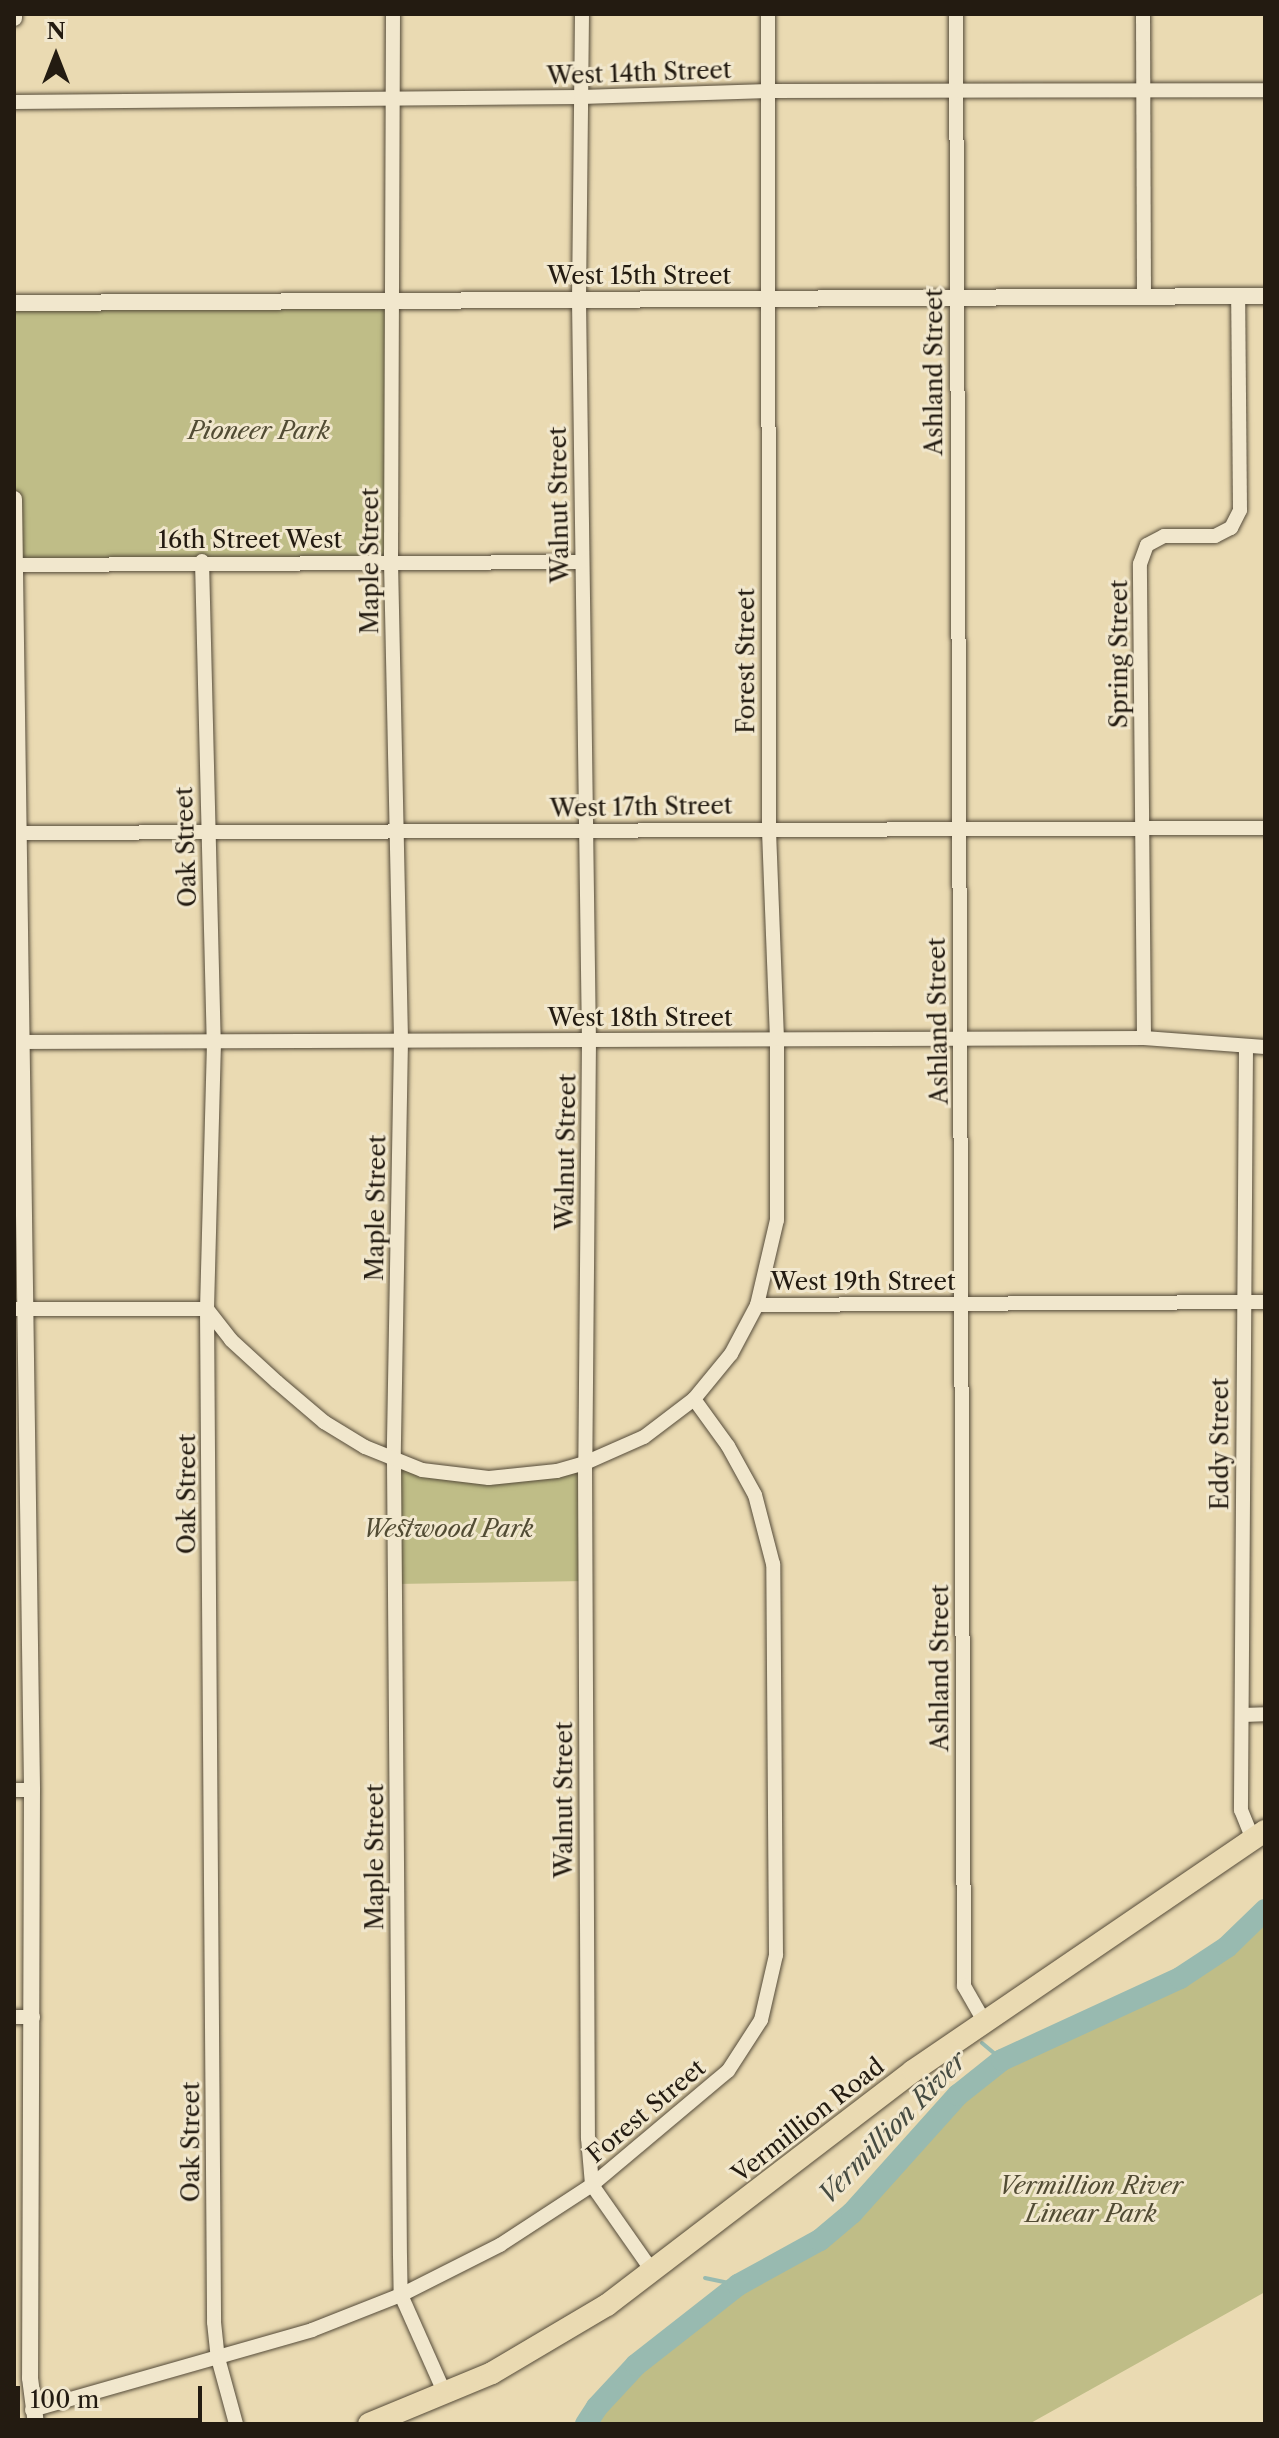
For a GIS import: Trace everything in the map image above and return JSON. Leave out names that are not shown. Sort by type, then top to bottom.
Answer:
[{"type":"main road","name":"Vermillion Road","points":[[369,2424],[445,2394],[551,2340],[653,2272],[984,2021],[1259,1835]]},
{"type":"street","name":"Maple Street","points":[[393,14],[391,562],[394,830],[401,1040],[394,1462],[401,2295],[445,2394]]},
{"type":"street","name":"Walnut Street","points":[[582,14],[579,300],[589,1040],[585,1463],[587,2123],[592,2185]]},
{"type":"street","name":"Forest Street","points":[[757,1305],[777,1220],[777,1039],[769,828],[768,14]]},
{"type":"street","name":"Ashland Street","points":[[956,14],[964,1986],[984,2021]]},
{"type":"street","points":[[1143,14],[1144,297]]},
{"type":"street","name":"West 14th Street","points":[[14,102],[581,97],[769,91],[1265,90]]},
{"type":"street","name":"Spring Street","points":[[1144,1038],[1140,564],[1147,545],[1164,536],[1215,536],[1231,528],[1240,510],[1238,296]]},
{"type":"street","name":"West 15th Street","points":[[14,303],[1265,296]]},
{"type":"street","points":[[14,499],[18,1309],[32,1790],[34,2417]]},
{"type":"street","name":"16th Street West","points":[[14,565],[202,561],[581,562]]},
{"type":"street","name":"Oak Street","points":[[202,561],[214,1042],[207,1309],[214,2322],[218,2358],[236,2424]]},
{"type":"street","name":"West 17th Street","points":[[17,833],[1265,828]]},
{"type":"street","name":"West 18th Street","points":[[16,1042],[962,1037],[1144,1038],[1265,1047]]},
{"type":"street","name":"Eddy Street","points":[[1246,1047],[1241,1810],[1259,1835]]},
{"type":"street","name":"West 19th Street","points":[[207,1309],[231,1340],[324,1422],[394,1462],[422,1470],[489,1478],[557,1471],[585,1463],[644,1437],[694,1399],[731,1354],[757,1305],[1265,1302]]},
{"type":"street","points":[[18,1309],[207,1309]]},
{"type":"street","name":"Forest Street","points":[[34,2417],[312,2330],[401,2295],[500,2245],[592,2185],[728,2071],[761,2020],[776,1955],[773,1564],[755,1495],[728,1446],[694,1399]]},
{"type":"street","points":[[1242,1715],[1265,1714]]},
{"type":"street","points":[[14,1790],[32,1790]]},
{"type":"street","points":[[14,2017],[33,2017]]},
{"type":"street","points":[[592,2185],[653,2272]]},
{"type":"green space","name":"Pioneer Park","points":[[394,301],[391,562],[14,565],[14,303]]},
{"type":"green space","name":"Westwood Park","points":[[394,1462],[461,1477],[585,1463],[586,1581],[395,1584]]},
{"type":"green space","name":"Vermillion River Linear Park","points":[[1265,1910],[1265,2292],[1029,2424],[586,2424],[597,2407],[636,2365],[738,2285],[820,2240],[852,2213],[958,2095],[1002,2060],[1180,1978],[1227,1947]]},
{"type":"waterway","name":"Vermillion River","points":[[586,2424],[597,2407],[636,2365],[738,2285],[820,2240],[852,2213],[958,2095],[1002,2060],[1180,1978],[1227,1947],[1265,1910]]},
{"type":"waterway","points":[[982,2043],[1002,2060]]},
{"type":"waterway","points":[[705,2278],[738,2285]]}]
